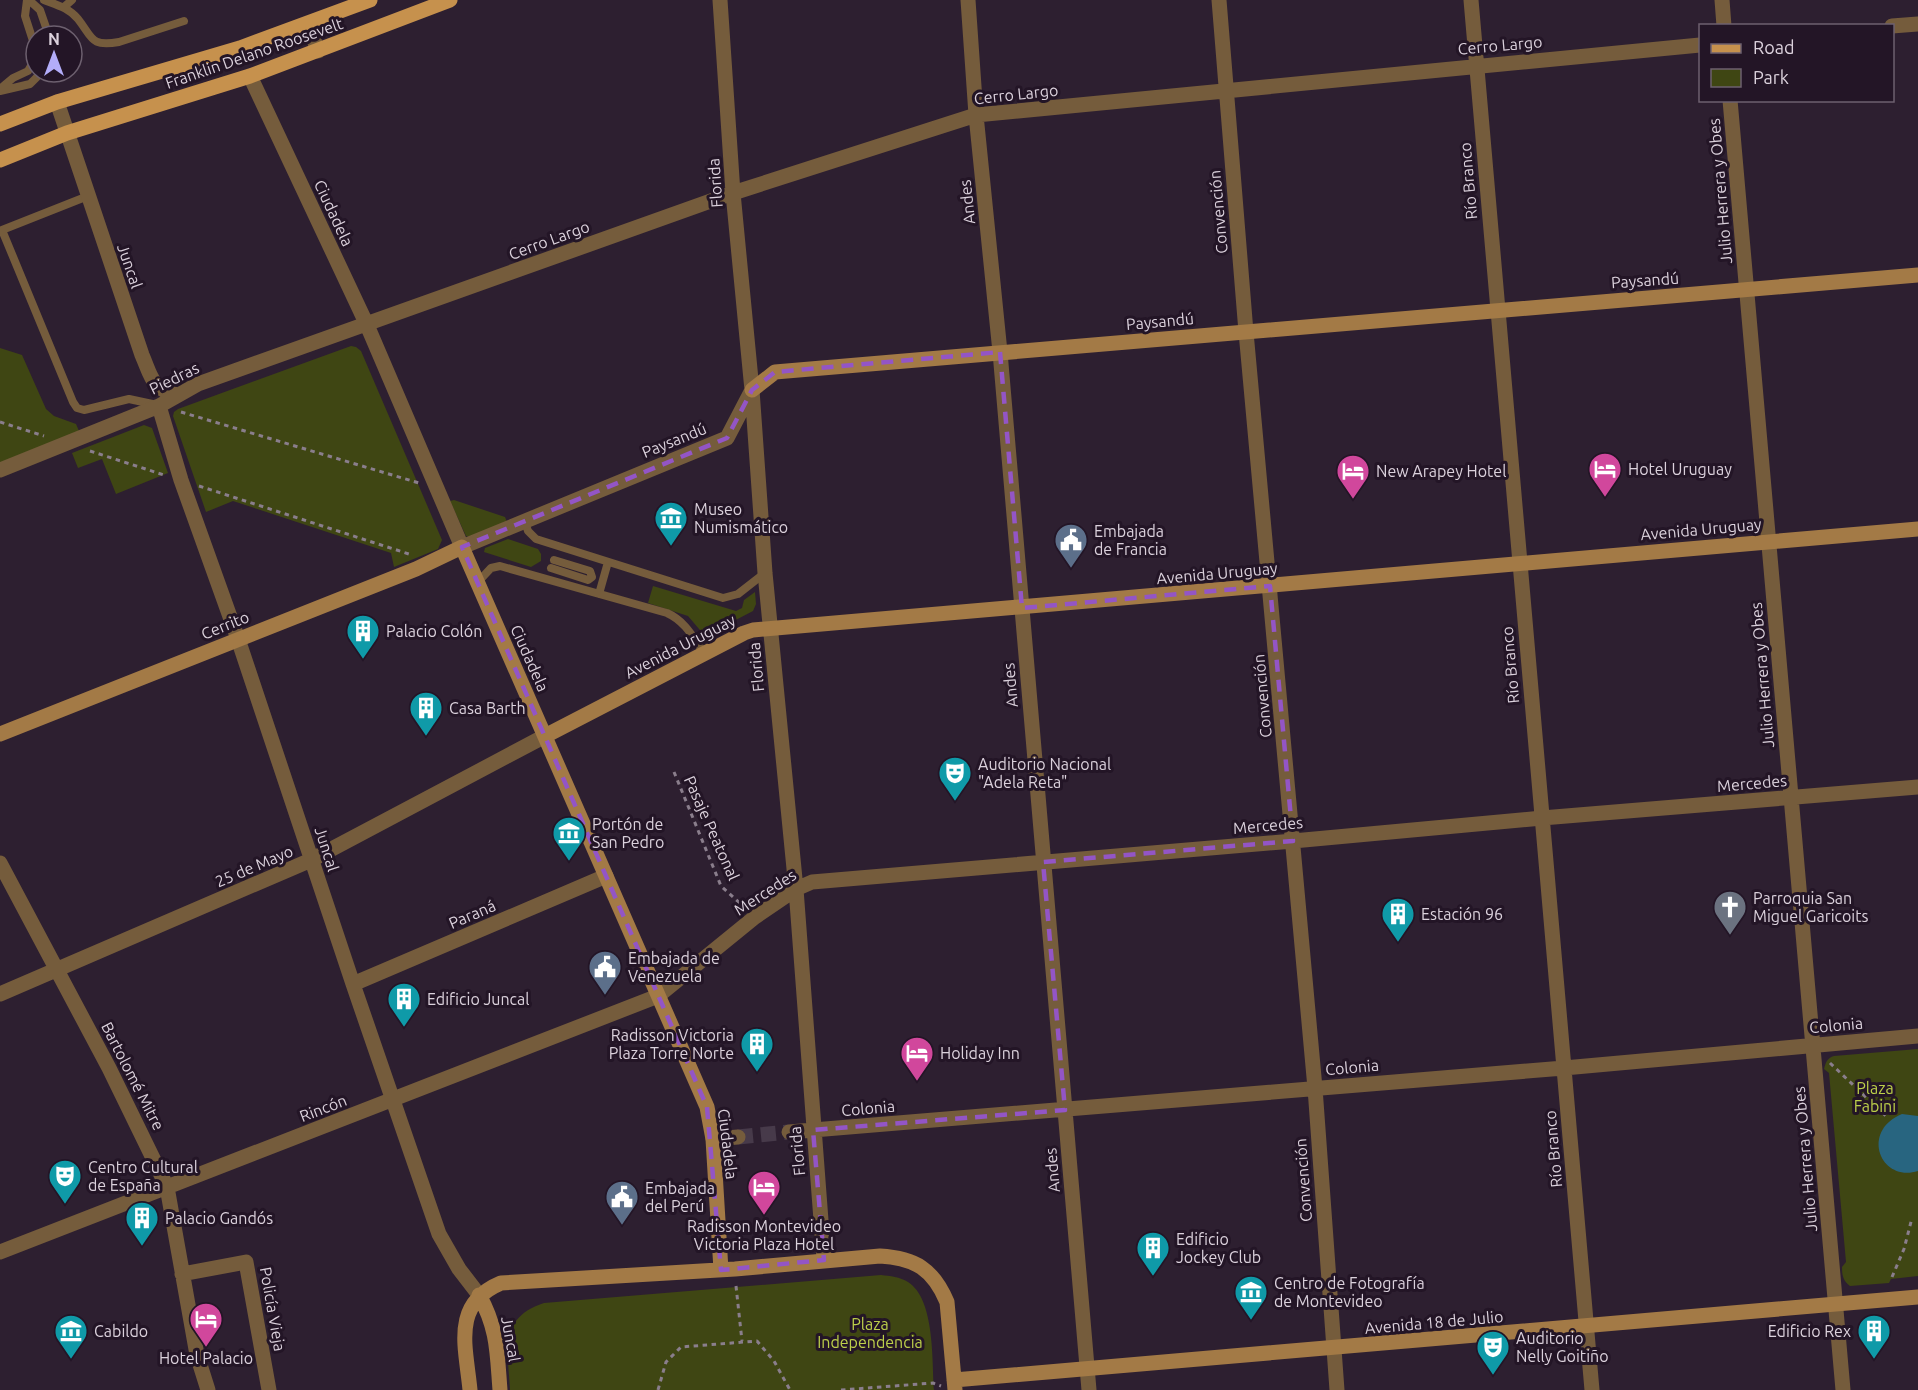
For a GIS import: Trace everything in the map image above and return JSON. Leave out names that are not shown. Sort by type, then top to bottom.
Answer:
[{"type":"main road","name":"Franklin Delano Roosevelt","points":[[0,124],[57,102],[240,48],[370,0]]},
{"type":"main road","name":"Franklin Delano Roosevelt","points":[[0,160],[67,133],[250,76],[450,0]]},
{"type":"street","name":"Florida","points":[[720,0],[733,194],[752,390],[765,573],[796,889],[824,1260]]},
{"type":"street","name":"Andes","points":[[968,0],[976,115],[1000,352],[1089,1390]]},
{"type":"street","name":"Convención","points":[[1219,0],[1246,332],[1315,1088],[1337,1390]]},
{"type":"street","name":"Río Branco","points":[[1471,0],[1592,1390]]},
{"type":"street","points":[[1722,0],[1724,24]]},
{"type":"street","points":[[308,24],[318,51]]},
{"type":"street","points":[[1894,26],[1918,24]]},
{"type":"street","name":"Cerro Largo","points":[[367,325],[733,194],[976,115],[1699,45]]},
{"type":"street","name":"Ciudadela","points":[[250,76],[367,325],[477,583],[707,1107],[713,1139],[721,1269]]},
{"type":"street","points":[[57,102],[67,133]]},
{"type":"street","name":"Julio Herrera y Obes","points":[[1730,102],[1843,1390]]},
{"type":"street","name":"Juncal","points":[[67,133],[142,355],[155,384],[163,391],[177,394]]},
{"type":"street","name":"Paysandú","points":[[462,548],[727,438],[752,390],[775,372],[1918,275]]},
{"type":"street","name":"Piedras","points":[[0,470],[159,406],[198,384],[367,325]]},
{"type":"street","name":"Juncal","points":[[159,406],[181,480],[238,639],[439,1234],[449,1254],[490,1314],[495,1333],[500,1390]]},
{"type":"street","name":"Avenida Uruguay","points":[[545,736],[744,633],[771,627],[1022,608],[1768,540],[1918,529]]},
{"type":"street","name":"Cerrito","points":[[0,734],[462,548]]},
{"type":"street","name":"25 de Mayo","points":[[0,994],[312,860],[545,736]]},
{"type":"street","name":"Mercedes","points":[[658,996],[755,917],[796,889],[812,882],[1918,787]]},
{"type":"street","name":"Bartolomé Mitre","points":[[0,863],[110,1068],[167,1187],[198,1355],[208,1390]]},
{"type":"street","name":"Paraná","points":[[353,984],[606,876]]},
{"type":"street","name":"Rincón","points":[[0,1252],[658,996]]},
{"type":"street","name":"Colonia","points":[[789,1132],[1564,1068],[1918,1036]]},
{"type":"street","points":[[713,1139],[738,1137]]},
{"type":"street","points":[[470,1390],[464,1328],[471,1306],[479,1295],[501,1283],[880,1256],[914,1262],[926,1269],[935,1280],[947,1302],[954,1385]]},
{"type":"street","name":"Policía Vieja","points":[[182,1274],[246,1262],[269,1390]]},
{"type":"street","name":"Avenida 18 de Julio","points":[[954,1385],[1087,1368],[1918,1298]]},
{"type":"lane","points":[[0,90],[13,78],[28,71],[35,59],[35,47],[25,16],[28,0],[40,10],[45,24]]},
{"type":"lane","points":[[44,0],[64,7],[77,18],[88,36],[97,43],[108,44],[184,21]]},
{"type":"lane","points":[[64,7],[72,0]]},
{"type":"lane","points":[[0,90],[30,84]]},
{"type":"lane","points":[[88,196],[1,230],[77,408],[84,410],[129,399],[159,406]]},
{"type":"lane","points":[[525,522],[528,531],[536,539],[723,598],[738,594],[765,573]]},
{"type":"lane","points":[[548,580],[558,546]]},
{"type":"lane","points":[[599,594],[608,562]]},
{"type":"lane","points":[[553,564],[588,579],[592,577]]},
{"type":"lane","points":[[477,583],[491,568],[500,566],[675,616],[686,626],[704,653]]},
{"type":"path","points":[[159,406],[438,489]]},
{"type":"path","points":[[0,422],[433,561]]},
{"type":"path","name":"Pasaje Peatonal","points":[[674,772],[721,886],[755,917]]},
{"type":"path","points":[[1828,1061],[1887,1117]]},
{"type":"path","points":[[1892,1276],[1904,1249],[1912,1218]]},
{"type":"path","points":[[736,1286],[742,1342]]},
{"type":"path","points":[[658,1390],[666,1362],[681,1347],[757,1341],[774,1361],[790,1390]]},
{"type":"path","points":[[841,1390],[933,1383]]},
{"type":"highlighted area","points":[[1000,352],[1022,608],[1270,586],[1293,841],[1043,862],[1065,1110],[813,1130],[824,1260],[721,1270],[707,1107],[462,547],[727,438],[752,390],[775,372]]},
{"type":"green space","points":[[351,346],[361,351],[442,540],[438,549],[394,567],[391,553],[233,501],[206,512],[173,416],[178,409]]},
{"type":"green space","points":[[0,348],[22,355],[46,409],[54,416],[76,424],[79,431],[0,463]]},
{"type":"green space","points":[[144,425],[152,428],[168,473],[116,494],[102,459],[78,468],[72,453]]},
{"type":"green space","points":[[454,500],[505,517],[507,522],[469,537],[466,536],[450,501]]},
{"type":"green space","points":[[508,539],[538,549],[541,561],[531,567],[484,552],[485,548]]},
{"type":"green space","points":[[653,586],[736,611],[742,608],[744,600],[755,592],[756,604],[753,611],[705,636],[688,616],[648,603]]},
{"type":"green space","name":"Plaza Fabini","points":[[1918,1049],[1918,1276],[1891,1279],[1889,1283],[1850,1286],[1844,1280],[1842,1273],[1842,1267],[1846,1262],[1829,1073],[1824,1069],[1827,1061],[1834,1056]]},
{"type":"green space","name":"Plaza Independencia","points":[[881,1275],[908,1282],[917,1290],[923,1302],[928,1316],[932,1348],[934,1390],[510,1390],[508,1349],[512,1327],[529,1309],[544,1303]]},
{"type":"water","points":[[1902,1114],[1918,1116],[1918,1171],[1905,1173],[1894,1170],[1885,1163],[1880,1153],[1881,1132],[1889,1122]]},
{"type":"tunnel","points":[[738,1137],[789,1132]]},
{"type":"place","name":"Hotel Uruguay","points":[[1605,498]]},
{"type":"place","name":"New Arapey Hotel","points":[[1353,500]]},
{"type":"place","name":"Museo Numismático","points":[[671,547]]},
{"type":"place","name":"Embajada de Francia","points":[[1071,569]]},
{"type":"place","name":"Palacio Colón","points":[[363,660]]},
{"type":"place","name":"Casa Barth","points":[[426,737]]},
{"type":"place","name":"Auditorio Nacional \"Adela Reta\"","points":[[955,802]]},
{"type":"place","name":"Portón de San Pedro","points":[[569,862]]},
{"type":"place","name":"Parroquia San Miguel Garicoits","points":[[1730,936]]},
{"type":"place","name":"Estación 96","points":[[1398,943]]},
{"type":"place","name":"Embajada de Venezuela","points":[[605,996]]},
{"type":"place","name":"Edificio Juncal","points":[[404,1028]]},
{"type":"place","name":"Radisson Victoria Plaza Torre Norte","points":[[757,1073]]},
{"type":"place","name":"Holiday Inn","points":[[917,1082]]},
{"type":"place","name":"Centro Cultural de España","points":[[65,1205]]},
{"type":"place","name":"Radisson Montevideo Victoria Plaza Hotel","points":[[764,1216]]},
{"type":"place","name":"Embajada del Perú","points":[[622,1226]]},
{"type":"place","name":"Palacio Gandós","points":[[142,1247]]},
{"type":"place","name":"Edificio Jockey Club","points":[[1153,1277]]},
{"type":"place","name":"Centro de Fotografía de Montevideo","points":[[1251,1321]]},
{"type":"place","name":"Hotel Palacio","points":[[206,1348]]},
{"type":"place","name":"Cabildo","points":[[71,1360]]},
{"type":"place","name":"Edificio Rex","points":[[1874,1360]]},
{"type":"place","name":"Auditorio Nelly Goitiño","points":[[1493,1376]]}]
